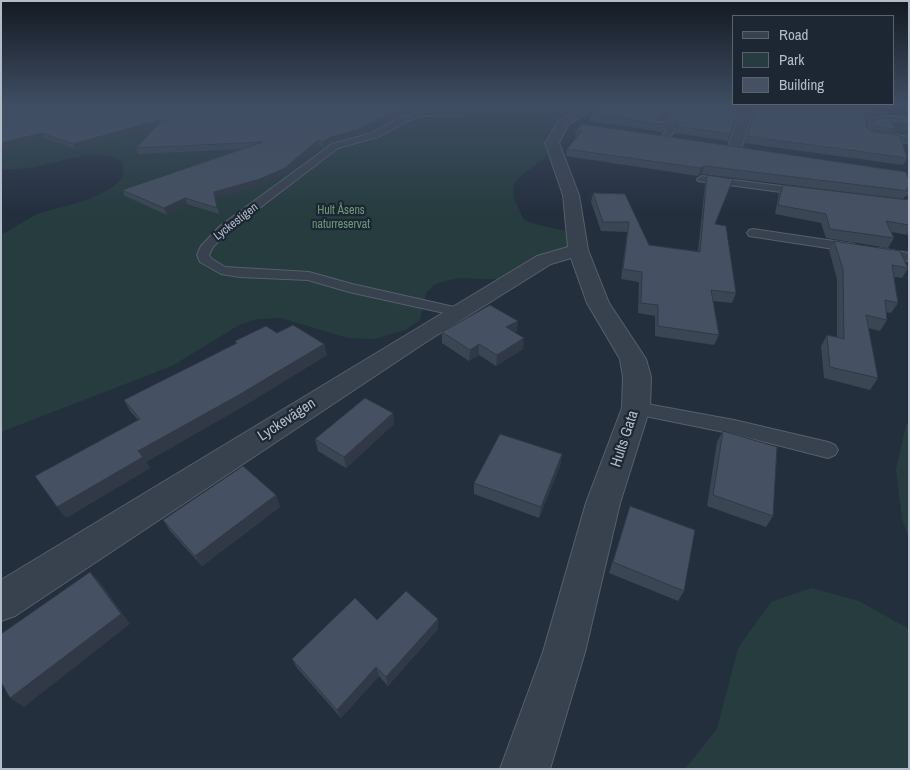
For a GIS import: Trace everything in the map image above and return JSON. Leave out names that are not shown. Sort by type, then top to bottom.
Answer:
[{"type":"street","name":"Hults Gata","points":[[525,769],[564,652],[604,503],[636,408],[637,377],[633,359],[598,303],[578,250],[570,195],[552,143],[554,141]]},
{"type":"street","points":[[734,149],[737,141]]},
{"type":"street","points":[[718,147],[749,152]]},
{"type":"street","name":"Lyckevägen","points":[[1,602],[458,312],[544,260],[578,250]]},
{"type":"lane","name":"Lyckestigen","points":[[353,141],[335,146],[224,229],[207,246],[203,255],[207,262],[221,270],[240,273],[308,276],[383,296],[458,312]]},
{"type":"lane","points":[[702,179],[814,193]]},
{"type":"lane","points":[[753,233],[909,257]]},
{"type":"lane","points":[[636,408],[734,427],[828,450]]},
{"type":"green space","name":"Hult Åsens naturreservat","points":[[1,141],[544,141],[547,156],[517,179],[513,188],[514,199],[524,220],[565,231],[568,235],[568,247],[511,280],[461,278],[434,285],[426,293],[420,320],[405,330],[375,339],[348,338],[281,318],[257,319],[239,325],[172,366],[1,432],[1,235],[37,214],[90,199],[112,188],[123,177],[123,164],[120,160],[111,156],[96,154],[84,155],[31,168],[1,170]]},
{"type":"green space","points":[[909,422],[909,537],[902,520],[896,469],[906,426]]},
{"type":"green space","points":[[811,588],[859,601],[909,629],[909,769],[685,769],[717,729],[738,648],[771,602]]},
{"type":"building","points":[[64,141],[84,141],[73,144]]},
{"type":"building","points":[[143,141],[317,141],[285,168],[260,179],[214,192],[217,208],[185,198],[164,208],[122,190],[263,142],[136,148]]},
{"type":"building","points":[[574,141],[696,141],[906,172],[909,188],[907,188],[908,191],[705,166],[700,168],[567,149]]},
{"type":"building","points":[[783,141],[902,141],[907,158]]},
{"type":"building","points":[[707,175],[733,179],[715,224],[726,226],[736,293],[711,290],[719,335],[658,326],[658,305],[641,303],[642,272],[623,269],[629,222],[603,222],[593,193],[625,194],[649,245],[700,252]]},
{"type":"building","points":[[783,185],[909,200],[909,225],[886,221],[894,238],[830,229],[826,214],[778,205]]},
{"type":"building","points":[[834,241],[900,251],[908,268],[892,265],[898,303],[885,300],[887,320],[866,315],[878,378],[830,367],[827,335],[844,339],[843,269]]},
{"type":"building","points":[[490,305],[518,321],[506,327],[524,338],[497,355],[479,344],[470,350],[442,332]]},
{"type":"building","points":[[293,325],[324,344],[237,396],[138,451],[143,457],[57,507],[35,476],[140,419],[124,400],[237,343],[235,341],[266,326],[277,333]]},
{"type":"building","points":[[365,398],[393,413],[344,457],[315,439]]},
{"type":"building","points":[[723,431],[777,447],[773,516],[713,495]]},
{"type":"building","points":[[500,434],[562,454],[541,507],[474,483]]},
{"type":"building","points":[[243,466],[276,495],[195,556],[163,520]]},
{"type":"building","points":[[630,506],[695,530],[684,591],[613,562]]},
{"type":"building","points":[[90,572],[121,614],[10,698],[1,682],[1,634]]},
{"type":"building","points":[[406,591],[438,619],[386,677],[376,667],[337,710],[292,659],[355,598],[377,620]]}]
